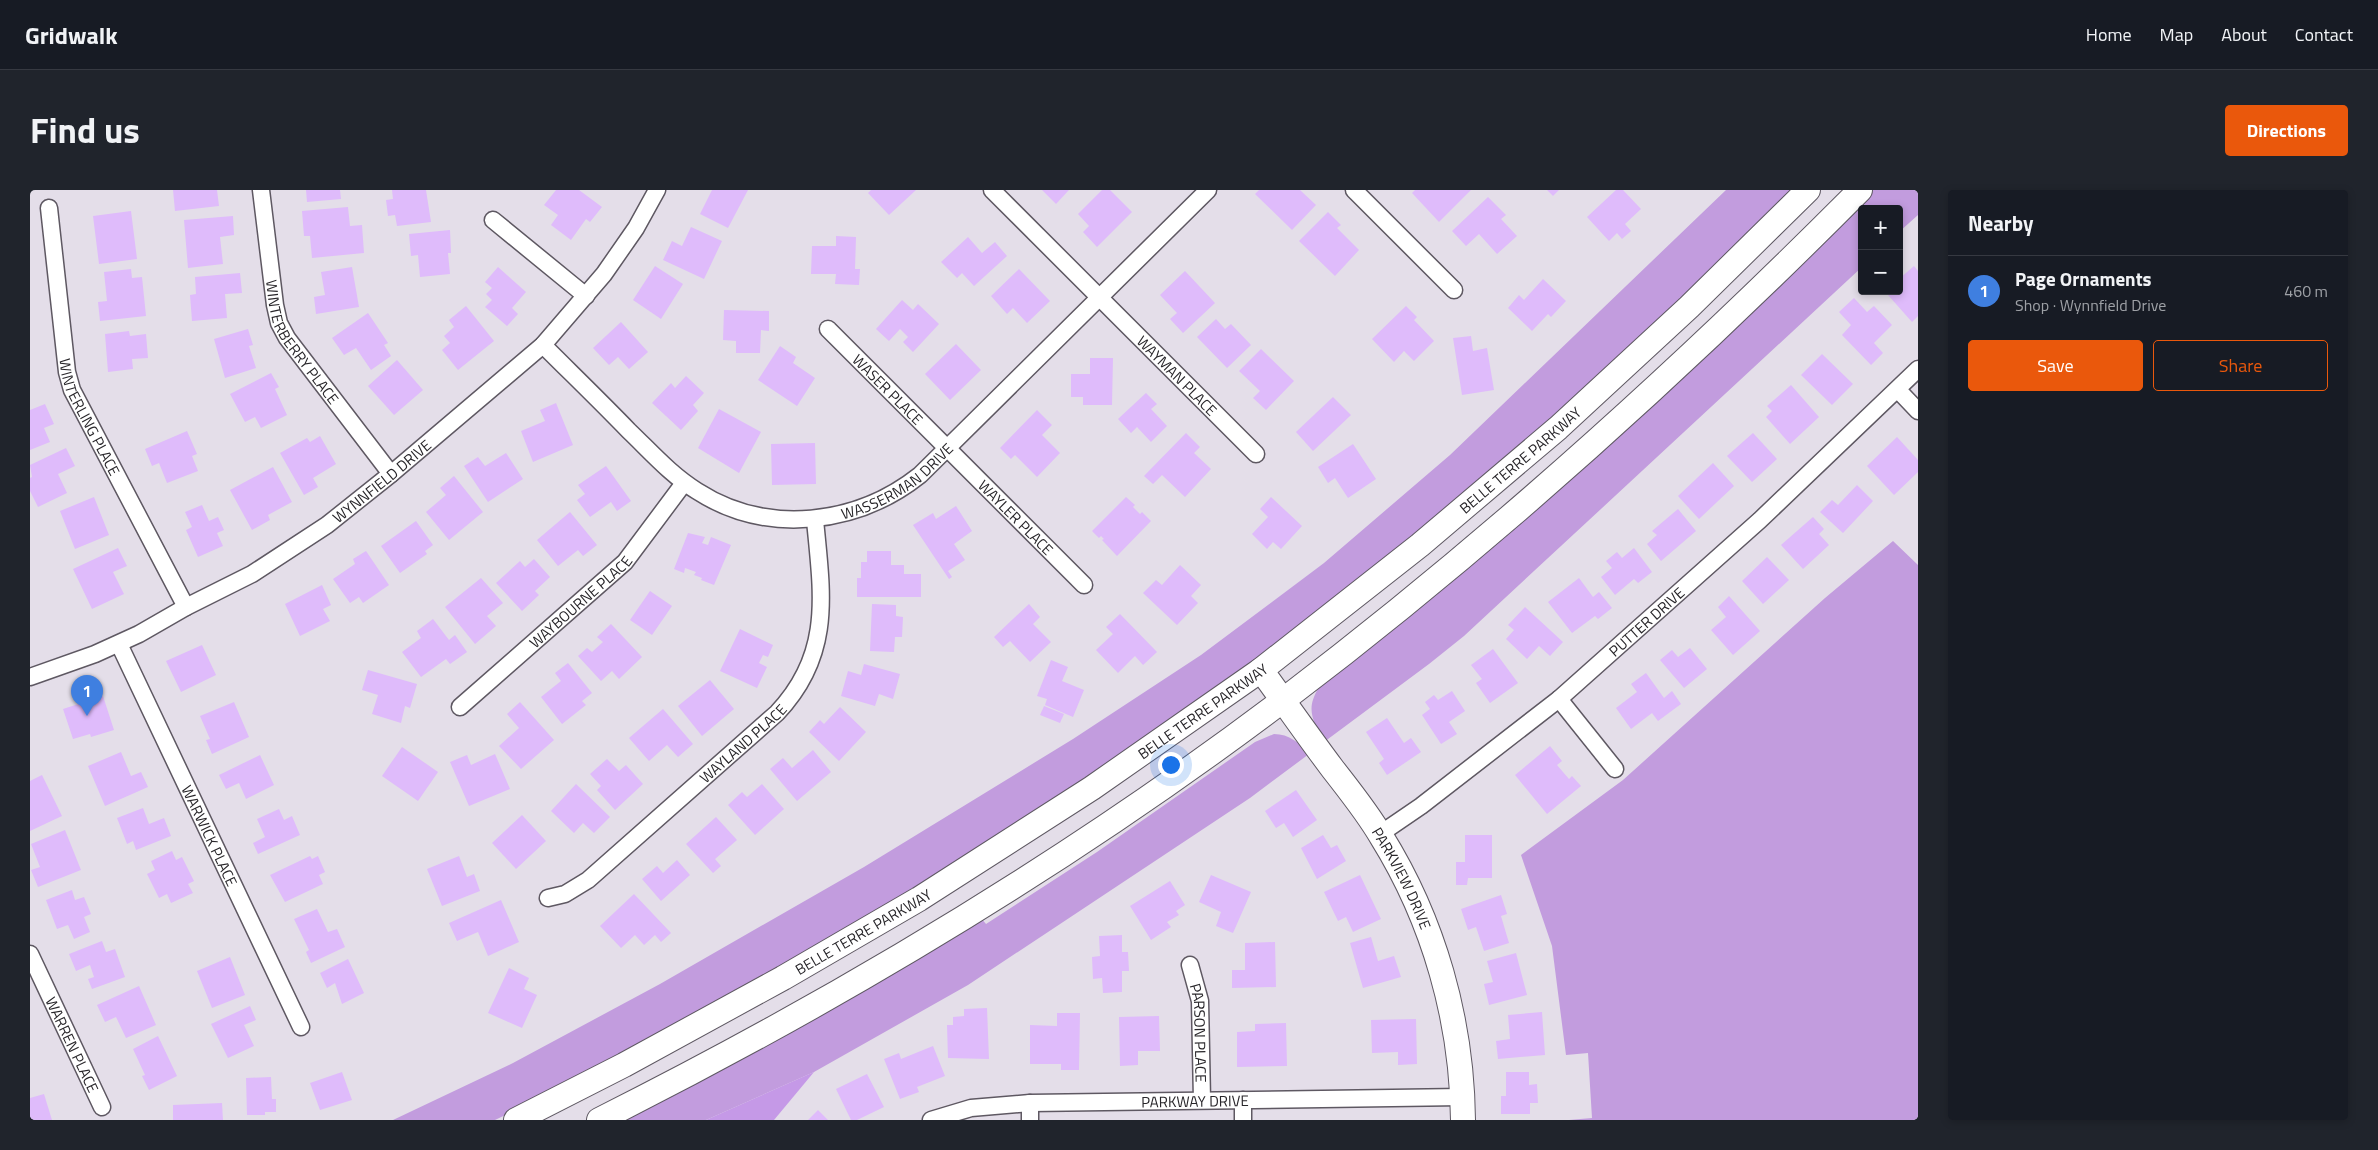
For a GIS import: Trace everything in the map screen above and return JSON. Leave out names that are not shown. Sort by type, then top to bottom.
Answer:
[{"type":"main road","name":"BELLE TERRE PARKWAY","points":[[516,1120],[624,1066],[783,978],[919,899],[1092,788],[1261,670],[1405,557],[1558,428],[1690,307],[1808,190]]},
{"type":"main road","points":[[600,1120],[746,1044],[945,929],[1119,817],[1283,700],[1414,598],[1588,451],[1753,297],[1860,190]]},
{"type":"main road","name":"PARKVIEW DRIVE","points":[[1261,670],[1380,834],[1405,879],[1426,924],[1435,951],[1455,1031],[1462,1109]]},
{"type":"street","name":"WINTERBERRY PLACE","points":[[261,190],[274,305],[279,323],[287,338],[391,474]]},
{"type":"street","name":"WYNNFIELD DRIVE","points":[[30,677],[119,644],[261,569],[327,525],[391,474],[543,345],[586,296],[636,228],[657,190]]},
{"type":"street","name":"WAYMAN PLACE","points":[[992,190],[1256,454]]},
{"type":"street","name":"WASSERMAN DRIVE","points":[[543,345],[653,455],[684,483],[709,498],[744,512],[778,519],[815,520],[852,512],[888,497],[910,484],[949,449],[1208,190]]},
{"type":"street","points":[[1354,190],[1454,290]]},
{"type":"street","name":"WINTERLING PLACE","points":[[49,208],[67,372],[72,390],[186,607]]},
{"type":"street","points":[[493,220],[586,296]]},
{"type":"street","name":"WASER PLACE","points":[[828,328],[949,449]]},
{"type":"street","name":"PUTTER DRIVE","points":[[1380,834],[1421,806],[1559,699],[1760,520],[1918,369]]},
{"type":"street","points":[[1898,390],[1918,410]]},
{"type":"street","name":"WAYLER PLACE","points":[[949,449],[1084,585]]},
{"type":"street","name":"WAYBOURNE PLACE","points":[[460,707],[625,562],[684,483]]},
{"type":"street","name":"WAYLAND PLACE","points":[[548,898],[565,894],[588,880],[777,713],[791,697],[809,666],[820,630],[822,590],[815,520]]},
{"type":"street","name":"WARWICK PLACE","points":[[119,644],[301,1027]]},
{"type":"street","points":[[1559,699],[1615,769]]},
{"type":"street","name":"WARREN PLACE","points":[[30,954],[102,1107]]},
{"type":"street","name":"PARSON PLACE","points":[[1190,965],[1200,1001],[1202,1100]]},
{"type":"street","name":"PARKWAY DRIVE","points":[[931,1120],[971,1108],[1030,1104],[1202,1100],[1462,1109]]},
{"type":"street","points":[[1243,1100],[1243,1120]]},
{"type":"street","points":[[1030,1104],[1030,1120]]},
{"type":"shaded area","points":[[1726,190],[1792,190],[1697,284],[1552,418],[1426,527],[1240,672],[1003,836],[771,974],[542,1097],[495,1120],[393,1120],[513,1063],[660,984],[864,867],[1073,739],[1201,655],[1324,563],[1450,455]]},
{"type":"shaded area","points":[[1872,190],[1918,190],[1918,215],[1903,228],[1903,205],[1858,205],[1858,271],[1464,636],[1324,742],[1312,715],[1312,702],[1319,687],[1722,338]]},
{"type":"shaded area","points":[[1893,541],[1918,565],[1918,1120],[1569,1120],[1592,1118],[1588,1053],[1566,1055],[1552,946],[1521,855],[1623,780],[1825,598]]},
{"type":"shaded area","points":[[1274,734],[1294,740],[1309,754],[1250,798],[968,985],[814,1072],[706,1120],[619,1120],[981,918],[986,924],[1097,852],[1255,742]]},
{"type":"shaded area","points":[[814,1072],[774,1120],[706,1120]]},
{"type":"building","points":[[173,190],[217,190],[219,206],[175,211]]},
{"type":"building","points":[[306,190],[340,190],[341,199],[307,202]]},
{"type":"building","points":[[392,190],[426,190],[431,222],[397,226],[395,215],[388,216],[386,200],[393,199]]},
{"type":"building","points":[[556,190],[579,190],[602,207],[590,222],[586,219],[571,240],[551,225],[558,215],[544,205]]},
{"type":"building","points":[[712,190],[748,190],[728,228],[700,214]]},
{"type":"building","points":[[871,190],[916,190],[889,215],[868,193]]},
{"type":"building","points":[[1042,190],[1069,190],[1056,204]]},
{"type":"building","points":[[1102,190],[1110,190],[1132,212],[1097,247],[1083,232],[1089,226],[1078,214]]},
{"type":"building","points":[[1259,190],[1300,190],[1316,205],[1292,230],[1255,194]]},
{"type":"building","points":[[1415,190],[1471,190],[1439,222],[1412,193]]},
{"type":"building","points":[[1547,190],[1559,190],[1553,196]]},
{"type":"building","points":[[1616,190],[1623,190],[1641,209],[1625,224],[1631,231],[1622,239],[1617,233],[1609,241],[1587,217]]},
{"type":"building","points":[[1488,197],[1506,215],[1501,219],[1517,236],[1497,254],[1479,234],[1466,246],[1452,231]]},
{"type":"building","points":[[348,207],[350,226],[362,225],[364,253],[312,258],[310,236],[304,236],[302,211]]},
{"type":"building","points":[[131,211],[137,259],[99,264],[93,216]]},
{"type":"building","points":[[1328,212],[1341,225],[1337,228],[1359,250],[1335,276],[1299,241]]},
{"type":"building","points":[[233,216],[234,235],[220,237],[223,264],[188,268],[184,220]]},
{"type":"building","points":[[691,227],[722,241],[704,279],[663,260],[672,241],[682,246]]},
{"type":"building","points":[[450,230],[451,253],[448,253],[450,274],[420,277],[418,255],[411,256],[409,234]]},
{"type":"building","points":[[836,236],[856,237],[855,269],[860,269],[859,285],[835,284],[836,274],[811,274],[812,246],[836,246]]},
{"type":"building","points":[[968,237],[982,253],[995,242],[1007,256],[974,286],[962,273],[957,278],[941,262]]},
{"type":"building","points":[[655,266],[683,284],[661,319],[633,300]]},
{"type":"building","points":[[1914,266],[1918,271],[1918,316],[1912,322],[1888,295],[1903,295],[1903,276]]},
{"type":"building","points":[[352,267],[359,307],[316,314],[314,297],[325,295],[321,272]]},
{"type":"building","points":[[498,267],[526,292],[512,308],[518,314],[507,326],[485,307],[492,300],[486,294],[492,288],[485,282]]},
{"type":"building","points":[[131,269],[132,278],[142,277],[146,316],[100,321],[98,302],[107,301],[104,272]]},
{"type":"building","points":[[1019,269],[1050,301],[1027,323],[1013,308],[1007,314],[991,296]]},
{"type":"building","points":[[1185,271],[1215,303],[1183,333],[1170,319],[1177,313],[1160,295]]},
{"type":"building","points":[[240,273],[242,293],[225,294],[227,318],[192,321],[190,295],[196,294],[195,277]]},
{"type":"building","points":[[1543,279],[1566,301],[1551,317],[1548,314],[1532,331],[1508,308],[1519,295],[1524,300]]},
{"type":"building","points":[[1854,298],[1867,312],[1874,306],[1892,325],[1874,343],[1883,353],[1871,365],[1842,335],[1851,325],[1839,312]]},
{"type":"building","points":[[902,300],[913,310],[918,304],[939,324],[913,352],[903,342],[908,337],[900,329],[889,341],[876,329]]},
{"type":"building","points":[[466,306],[494,341],[458,370],[442,350],[450,343],[444,336],[454,327],[449,320]]},
{"type":"building","points":[[1406,306],[1417,317],[1414,320],[1434,341],[1414,361],[1404,351],[1394,362],[1372,339]]},
{"type":"building","points":[[724,310],[769,311],[769,331],[761,330],[760,353],[736,353],[736,341],[723,340]]},
{"type":"building","points":[[368,313],[388,343],[384,345],[391,356],[371,370],[356,348],[344,355],[332,338]]},
{"type":"building","points":[[1216,319],[1225,329],[1231,324],[1251,345],[1227,368],[1197,337]]},
{"type":"building","points":[[621,322],[648,352],[629,369],[618,357],[609,365],[593,348]]},
{"type":"building","points":[[248,329],[253,345],[249,346],[256,368],[225,378],[214,339]]},
{"type":"building","points":[[129,331],[130,336],[146,334],[148,358],[132,359],[133,369],[108,372],[105,334]]},
{"type":"building","points":[[1471,336],[1473,351],[1487,348],[1494,390],[1462,395],[1453,338]]},
{"type":"building","points":[[956,344],[981,370],[950,400],[925,374]]},
{"type":"building","points":[[780,346],[796,357],[793,363],[815,378],[797,406],[758,380]]},
{"type":"building","points":[[1261,349],[1294,381],[1266,410],[1253,398],[1260,391],[1239,371]]},
{"type":"building","points":[[1822,354],[1853,384],[1832,405],[1801,375]]},
{"type":"building","points":[[1090,358],[1113,358],[1112,405],[1083,405],[1083,397],[1071,397],[1071,374],[1090,374]]},
{"type":"building","points":[[397,360],[423,390],[394,415],[368,386]]},
{"type":"building","points":[[271,373],[279,387],[275,389],[287,415],[261,428],[255,417],[245,422],[230,394]]},
{"type":"building","points":[[686,376],[704,393],[693,405],[698,411],[681,430],[652,403],[671,383],[675,388]]},
{"type":"building","points":[[1791,385],[1819,417],[1790,444],[1766,417],[1772,411],[1767,406]]},
{"type":"building","points":[[1146,393],[1157,404],[1151,409],[1167,426],[1151,442],[1137,427],[1131,433],[1118,419]]},
{"type":"building","points":[[1333,397],[1351,415],[1313,451],[1296,432]]},
{"type":"building","points":[[556,403],[573,445],[533,462],[521,431],[545,421],[540,410]]},
{"type":"building","points":[[45,404],[54,424],[44,428],[50,442],[30,450],[30,410]]},
{"type":"building","points":[[719,409],[761,432],[739,473],[698,448]]},
{"type":"building","points":[[1037,410],[1052,425],[1042,435],[1060,453],[1037,477],[1015,455],[1011,459],[1000,448]]},
{"type":"building","points":[[187,431],[197,454],[192,456],[198,471],[167,483],[159,463],[152,466],[145,449]]},
{"type":"building","points":[[1186,433],[1200,447],[1194,453],[1211,469],[1185,497],[1162,475],[1153,484],[1144,476]]},
{"type":"building","points":[[1753,433],[1777,459],[1752,482],[1727,456]]},
{"type":"building","points":[[320,436],[336,464],[313,478],[318,487],[304,495],[280,453],[307,438],[310,442]]},
{"type":"building","points":[[1897,437],[1918,460],[1918,472],[1894,495],[1867,466]]},
{"type":"building","points":[[815,443],[816,484],[772,485],[771,444]]},
{"type":"building","points":[[1353,444],[1376,479],[1348,498],[1335,478],[1328,483],[1318,467]]},
{"type":"building","points":[[66,448],[75,466],[58,474],[67,493],[38,507],[30,491],[30,478],[32,477],[30,465]]},
{"type":"building","points":[[506,453],[523,479],[488,502],[464,466],[478,457],[485,466]]},
{"type":"building","points":[[1713,463],[1734,486],[1699,519],[1678,496]]},
{"type":"building","points":[[606,466],[631,501],[617,511],[611,502],[590,517],[577,500],[585,494],[578,485]]},
{"type":"building","points":[[273,467],[292,502],[268,515],[270,520],[252,530],[230,490]]},
{"type":"building","points":[[454,476],[483,512],[449,540],[426,512],[446,495],[440,488]]},
{"type":"building","points":[[1857,485],[1873,501],[1843,533],[1820,512],[1832,500],[1838,505]]},
{"type":"building","points":[[94,497],[109,535],[75,549],[60,511]]},
{"type":"building","points":[[1126,497],[1135,505],[1133,507],[1140,514],[1142,512],[1151,521],[1117,556],[1102,540],[1104,539],[1101,536],[1099,538],[1092,531]]},
{"type":"building","points":[[1271,497],[1302,526],[1281,549],[1273,542],[1267,549],[1252,534],[1268,517],[1260,509]]},
{"type":"building","points":[[202,505],[209,521],[218,517],[224,530],[217,533],[223,546],[198,557],[186,530],[192,527],[185,512]]},
{"type":"building","points":[[956,506],[972,531],[954,544],[965,560],[948,571],[952,577],[949,579],[913,525],[933,513],[936,519]]},
{"type":"building","points":[[1678,509],[1696,531],[1661,561],[1647,544],[1657,535],[1652,531]]},
{"type":"building","points":[[570,512],[597,545],[583,556],[578,550],[558,566],[537,540]]},
{"type":"building","points":[[1813,517],[1824,529],[1819,534],[1829,545],[1803,569],[1781,545]]},
{"type":"building","points":[[416,521],[433,545],[425,551],[427,554],[400,573],[381,546]]},
{"type":"building","points":[[688,533],[705,537],[702,543],[708,545],[711,537],[731,545],[714,585],[694,575],[696,572],[685,568],[684,573],[674,569]]},
{"type":"building","points":[[118,548],[127,566],[113,572],[124,594],[92,609],[73,569]]},
{"type":"building","points":[[1634,548],[1652,572],[1638,583],[1634,579],[1615,595],[1601,577],[1612,568],[1606,561],[1617,552],[1622,558]]},
{"type":"building","points":[[366,551],[389,585],[363,603],[359,597],[350,603],[333,579],[355,564],[353,559]]},
{"type":"building","points":[[867,551],[891,551],[891,565],[904,565],[904,574],[921,574],[921,597],[857,597],[857,578],[861,578],[861,562],[867,562]]},
{"type":"building","points":[[1767,557],[1789,580],[1763,604],[1742,581]]},
{"type":"building","points":[[534,559],[550,577],[535,591],[539,595],[522,611],[496,583],[520,561],[525,567]]},
{"type":"building","points":[[1180,565],[1201,585],[1191,596],[1198,603],[1177,625],[1143,593],[1156,580],[1162,585]]},
{"type":"building","points":[[481,578],[503,603],[487,616],[496,626],[475,644],[445,607]]},
{"type":"building","points":[[1579,578],[1593,597],[1599,592],[1612,608],[1598,619],[1595,616],[1572,633],[1548,602]]},
{"type":"building","points":[[322,585],[331,605],[323,609],[330,621],[300,636],[285,604]]},
{"type":"building","points":[[650,591],[672,606],[652,635],[630,620]]},
{"type":"building","points":[[1729,596],[1760,631],[1733,655],[1711,630],[1726,617],[1718,607]]},
{"type":"building","points":[[872,604],[896,605],[896,616],[903,617],[902,637],[895,637],[894,652],[870,651]]},
{"type":"building","points":[[1029,604],[1040,617],[1033,624],[1051,642],[1030,662],[1010,641],[1003,647],[994,637]]},
{"type":"building","points":[[1525,607],[1563,642],[1550,656],[1539,646],[1527,659],[1506,639],[1514,630],[1508,625]]},
{"type":"building","points":[[1120,614],[1157,652],[1143,665],[1135,656],[1118,673],[1096,650],[1113,634],[1106,627]]},
{"type":"building","points":[[433,619],[449,640],[455,635],[467,652],[450,664],[446,659],[421,677],[402,652],[421,638],[417,631]]},
{"type":"building","points":[[611,624],[642,657],[619,679],[612,671],[601,681],[578,656],[587,648],[592,652],[603,642],[597,637]]},
{"type":"building","points":[[740,629],[773,645],[768,657],[763,655],[759,663],[767,667],[757,688],[720,671]]},
{"type":"building","points":[[202,645],[216,675],[181,692],[166,661]]},
{"type":"building","points":[[1690,648],[1707,669],[1684,688],[1660,660],[1672,650],[1678,657]]},
{"type":"building","points":[[1493,649],[1518,683],[1490,703],[1476,683],[1482,679],[1471,665]]},
{"type":"building","points":[[1051,660],[1068,667],[1062,681],[1084,690],[1073,717],[1045,705],[1047,699],[1037,696]]},
{"type":"building","points":[[568,663],[592,693],[582,701],[586,705],[562,724],[541,697],[561,681],[555,673]]},
{"type":"building","points":[[864,664],[900,674],[893,699],[879,694],[875,706],[841,696],[848,671],[861,675]]},
{"type":"building","points":[[368,670],[417,684],[410,708],[405,706],[401,723],[372,714],[378,695],[362,690]]},
{"type":"building","points":[[1646,673],[1664,698],[1672,691],[1681,704],[1658,721],[1652,713],[1631,729],[1616,708],[1637,692],[1631,684]]},
{"type":"building","points":[[710,680],[734,709],[702,736],[678,706]]},
{"type":"building","points":[[1452,691],[1465,711],[1449,722],[1457,734],[1441,744],[1422,715],[1430,709],[1425,702],[1434,695],[1438,700]]},
{"type":"building","points":[[103,696],[114,730],[91,737],[90,734],[73,739],[63,709]]},
{"type":"building","points":[[234,702],[249,737],[212,754],[206,740],[210,739],[200,716]]},
{"type":"building","points":[[520,702],[554,740],[521,769],[499,746],[519,728],[507,714]]},
{"type":"building","points":[[1044,706],[1064,714],[1060,723],[1040,715]]},
{"type":"building","points":[[840,707],[866,732],[839,761],[809,732],[820,720],[824,724]]},
{"type":"building","points":[[663,709],[693,744],[678,757],[667,745],[649,761],[629,738]]},
{"type":"building","points":[[1387,718],[1404,743],[1411,738],[1421,752],[1387,775],[1379,763],[1384,759],[1366,732]]},
{"type":"building","points":[[1550,746],[1562,761],[1557,765],[1569,779],[1572,776],[1581,786],[1547,814],[1515,775]]},
{"type":"building","points":[[402,747],[438,772],[418,801],[382,776]]},
{"type":"building","points":[[813,750],[831,772],[797,801],[770,769],[783,758],[792,768]]},
{"type":"building","points":[[121,752],[131,776],[141,772],[148,787],[105,806],[88,766]]},
{"type":"building","points":[[495,754],[510,789],[469,806],[450,762],[467,755],[471,765]]},
{"type":"building","points":[[260,755],[274,785],[246,799],[239,783],[226,789],[219,775]]},
{"type":"building","points":[[607,759],[619,771],[626,765],[643,784],[615,810],[597,790],[601,786],[590,774]]},
{"type":"building","points":[[42,775],[62,816],[30,831],[30,781]]},
{"type":"building","points":[[576,784],[610,817],[594,833],[583,823],[574,833],[551,811]]},
{"type":"building","points":[[762,784],[784,809],[755,835],[728,805],[742,792],[747,797]]},
{"type":"building","points":[[1296,790],[1317,820],[1293,837],[1284,823],[1276,828],[1265,811]]},
{"type":"building","points":[[143,808],[149,824],[164,818],[171,836],[136,850],[133,841],[127,844],[117,818]]},
{"type":"building","points":[[279,809],[284,820],[292,816],[300,835],[258,854],[253,843],[265,837],[257,819]]},
{"type":"building","points":[[522,815],[546,841],[516,869],[492,843]]},
{"type":"building","points":[[716,817],[737,840],[715,859],[721,866],[713,873],[686,844]]},
{"type":"building","points":[[65,830],[81,870],[38,887],[31,870],[40,867],[31,844]]},
{"type":"building","points":[[1323,835],[1331,848],[1337,845],[1346,861],[1317,879],[1301,848]]},
{"type":"building","points":[[1465,835],[1492,835],[1492,878],[1468,878],[1467,885],[1456,885],[1456,862],[1465,862]]},
{"type":"building","points":[[172,851],[176,860],[182,857],[194,881],[188,884],[193,893],[171,903],[167,894],[159,898],[147,874],[155,870],[151,861]]},
{"type":"building","points":[[310,856],[312,859],[318,856],[325,872],[319,875],[323,884],[285,902],[270,875]]},
{"type":"building","points":[[459,856],[467,877],[474,874],[480,891],[442,906],[427,869]]},
{"type":"building","points":[[677,860],[690,875],[661,901],[642,879],[657,866],[663,873]]},
{"type":"building","points":[[1211,875],[1251,892],[1233,933],[1216,926],[1221,912],[1199,902]]},
{"type":"building","points":[[1360,875],[1381,919],[1353,932],[1346,917],[1338,921],[1324,892]]},
{"type":"building","points":[[1170,881],[1185,905],[1176,911],[1179,915],[1167,922],[1171,927],[1151,940],[1130,906]]},
{"type":"building","points":[[72,890],[75,900],[84,897],[91,914],[84,917],[90,932],[74,939],[68,925],[57,929],[46,900]]},
{"type":"building","points":[[634,894],[671,933],[661,942],[655,935],[644,945],[635,935],[621,948],[600,926]]},
{"type":"building","points":[[1501,895],[1507,914],[1501,916],[1509,943],[1484,951],[1476,927],[1468,930],[1461,909]]},
{"type":"building","points":[[501,900],[519,942],[488,956],[478,932],[457,941],[449,923]]},
{"type":"building","points":[[317,909],[328,932],[337,929],[345,947],[311,963],[306,952],[309,950],[294,919]]},
{"type":"building","points":[[1122,935],[1122,952],[1128,952],[1129,971],[1122,971],[1122,992],[1103,993],[1102,978],[1093,979],[1092,957],[1100,956],[1099,936]]},
{"type":"building","points":[[1371,937],[1378,961],[1394,956],[1401,977],[1363,988],[1350,943]]},
{"type":"building","points":[[102,941],[106,952],[115,949],[125,977],[92,989],[88,979],[94,977],[90,965],[76,971],[69,954]]},
{"type":"building","points":[[1275,942],[1276,987],[1232,988],[1232,970],[1245,970],[1245,943]]},
{"type":"building","points":[[1516,953],[1527,995],[1489,1005],[1484,984],[1493,982],[1487,961]]},
{"type":"building","points":[[230,957],[245,995],[212,1008],[197,971]]},
{"type":"building","points":[[348,959],[364,993],[342,1004],[335,983],[327,988],[320,973]]},
{"type":"building","points":[[509,968],[529,978],[524,989],[537,995],[522,1028],[488,1013]]},
{"type":"building","points":[[139,986],[156,1025],[126,1038],[116,1017],[105,1022],[97,1005]]},
{"type":"building","points":[[250,1006],[256,1020],[244,1025],[254,1046],[228,1058],[211,1024]]},
{"type":"building","points":[[987,1008],[989,1059],[948,1058],[947,1025],[953,1025],[953,1017],[964,1016],[964,1009]]},
{"type":"building","points":[[1542,1012],[1545,1055],[1498,1059],[1496,1041],[1510,1039],[1508,1015]]},
{"type":"building","points":[[1057,1013],[1080,1013],[1079,1070],[1061,1070],[1061,1064],[1030,1064],[1030,1025],[1057,1026]]},
{"type":"building","points":[[1159,1016],[1160,1051],[1138,1051],[1138,1065],[1120,1066],[1119,1017]]},
{"type":"building","points":[[1416,1019],[1417,1064],[1398,1065],[1398,1052],[1372,1053],[1371,1020]]},
{"type":"building","points":[[1286,1023],[1287,1066],[1237,1067],[1237,1032],[1255,1031],[1255,1024]]},
{"type":"building","points":[[158,1036],[177,1076],[149,1090],[142,1076],[145,1075],[133,1049]]},
{"type":"building","points":[[933,1046],[945,1076],[917,1087],[919,1092],[900,1099],[884,1059],[899,1053],[901,1059]]},
{"type":"building","points":[[342,1072],[352,1100],[320,1110],[310,1083]]},
{"type":"building","points":[[1506,1072],[1529,1072],[1529,1085],[1537,1084],[1538,1103],[1530,1103],[1530,1114],[1501,1114],[1501,1096],[1506,1096]]},
{"type":"building","points":[[867,1074],[884,1107],[857,1120],[851,1120],[836,1089]]},
{"type":"building","points":[[271,1077],[272,1099],[276,1099],[276,1112],[265,1112],[265,1115],[247,1115],[246,1078]]},
{"type":"building","points":[[44,1094],[52,1120],[30,1120],[30,1098]]},
{"type":"building","points":[[222,1103],[223,1120],[173,1120],[173,1105]]},
{"type":"building","points":[[818,1110],[828,1120],[808,1120]]},
{"type":"place","name":"Page Ornaments","points":[[87,716]]}]
